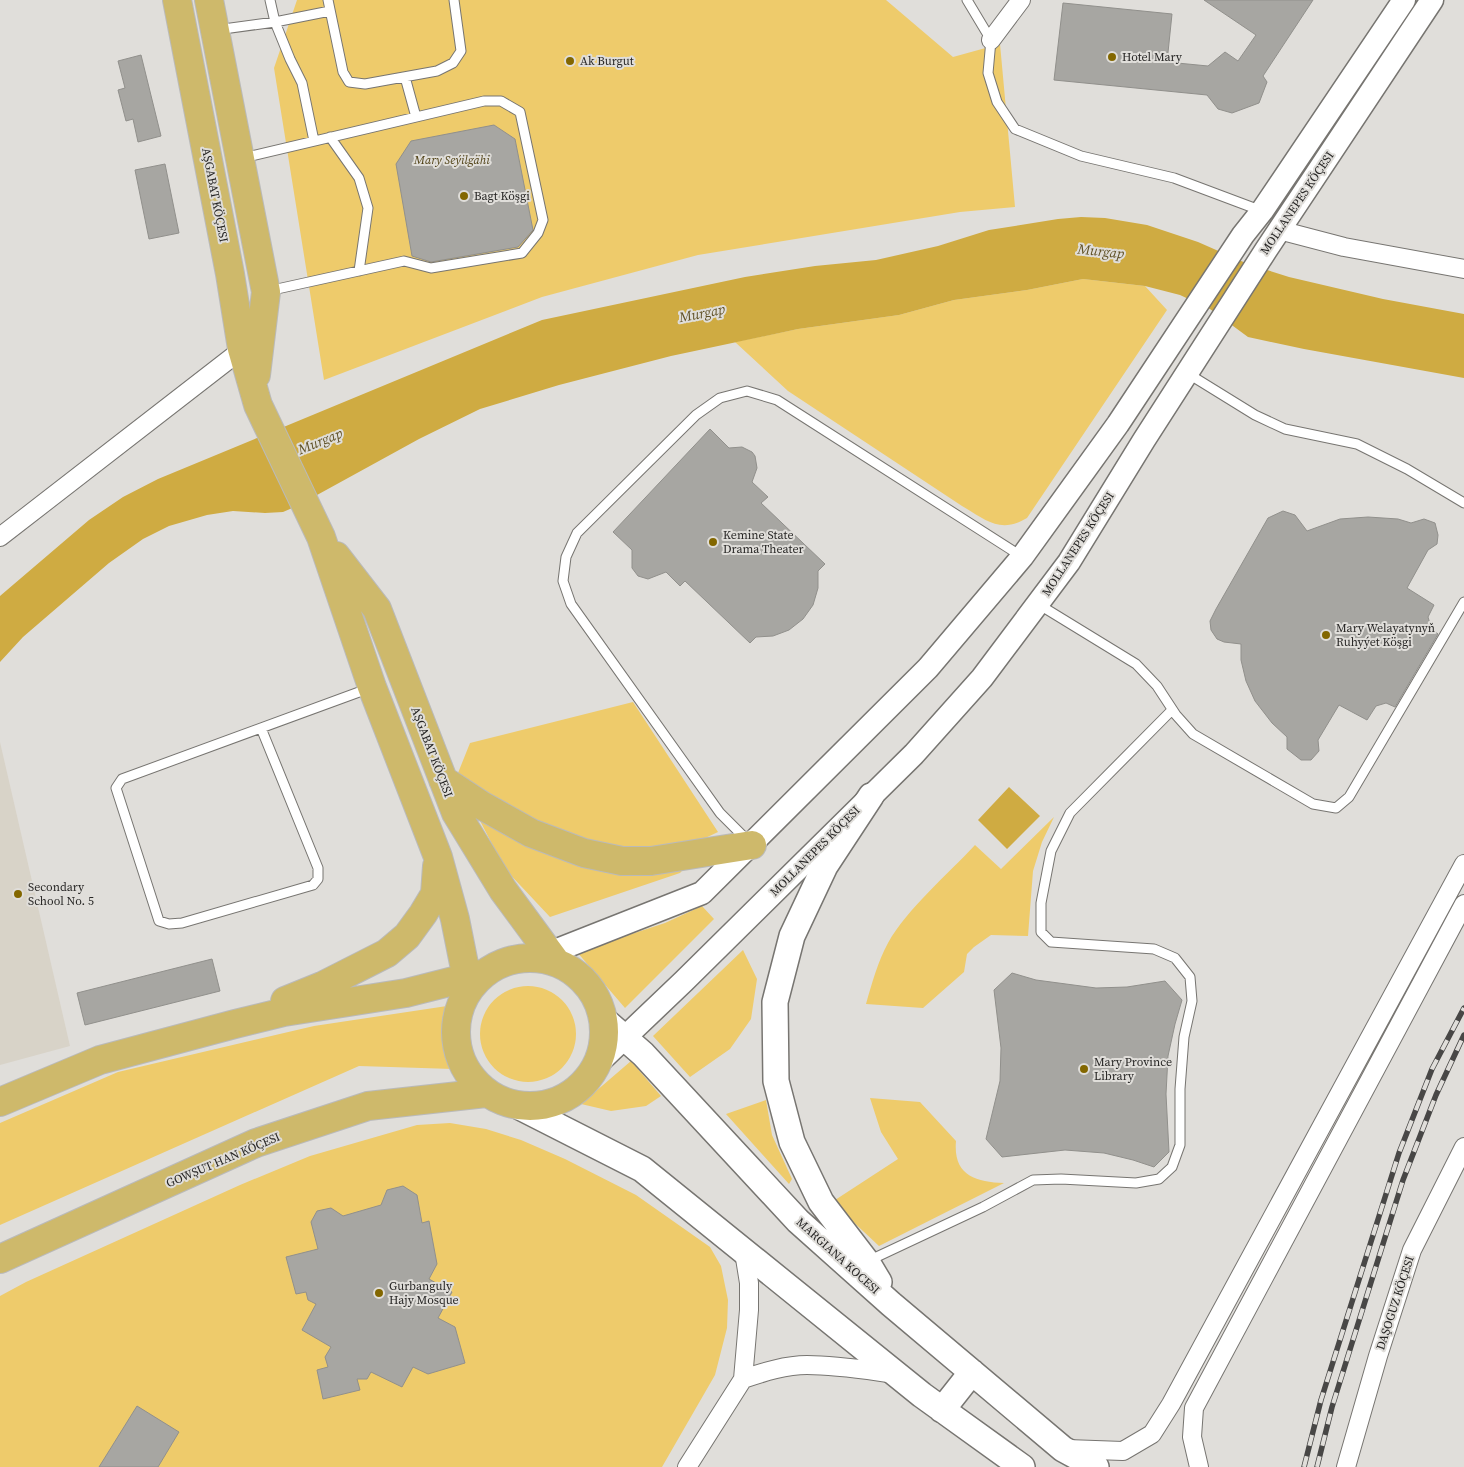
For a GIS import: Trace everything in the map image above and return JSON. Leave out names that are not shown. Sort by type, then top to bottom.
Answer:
[{"type":"main road","name":"AŞGABAT KÖÇESI","points":[[177,0],[230,274],[252,342],[257,397],[308,512],[322,537],[377,609],[456,813],[547,958]]},
{"type":"main road","name":"AŞGABAT KÖÇESI","points":[[209,0],[266,292],[252,342]]},
{"type":"main road","name":"AŞGABAT KÖÇESI","points":[[322,537],[372,687],[438,857],[473,980]]},
{"type":"main road","points":[[444,780],[481,805],[531,833],[584,853],[622,861],[651,861],[752,845]]},
{"type":"main road","points":[[860,1266],[821,1202],[792,1142],[776,1081],[774,1002],[792,936],[825,866],[871,796]]},
{"type":"main road","points":[[235,1024],[322,986],[387,953],[407,936],[435,894],[438,857]]},
{"type":"main road","points":[[0,1102],[100,1060],[235,1024],[284,1012],[406,994],[473,980],[500,964],[516,959],[547,958],[573,971],[587,984],[598,1001],[603,1019],[604,1042],[598,1063],[585,1083],[566,1098],[544,1106],[520,1107]]},
{"type":"main road","points":[[473,980],[459,1010],[455,1033],[459,1056],[470,1076],[486,1093],[502,1102],[520,1107],[642,1168],[896,1374],[942,1410],[1022,1467]]},
{"type":"main road","name":"MARGIANA KOCESI","points":[[603,1019],[643,1054],[798,1221],[860,1266],[891,1304],[1063,1449],[1096,1467]]},
{"type":"main road","name":"GOWŞUT HAN KÖÇESI","points":[[0,1259],[256,1143],[368,1106],[486,1093]]},
{"type":"main road","points":[[942,1410],[972,1372]]},
{"type":"street","points":[[991,40],[1021,0]]},
{"type":"street","name":"MOLLANEPES KÖÇESI","points":[[547,958],[702,893],[928,668],[1022,557],[1118,424],[1243,235],[1262,212],[1404,0]]},
{"type":"street","name":"MOLLANEPES KÖÇESI","points":[[598,1063],[914,754],[982,678],[1069,562],[1144,440],[1266,250],[1432,0]]},
{"type":"street","points":[[1279,230],[1344,247],[1464,269]]},
{"type":"street","points":[[0,537],[252,342]]},
{"type":"street","points":[[1118,424],[1144,440]]},
{"type":"street","points":[[1063,1449],[1123,1451],[1152,1434],[1171,1404],[1464,864]]},
{"type":"street","points":[[1199,1467],[1192,1437],[1194,1408],[1464,904]]},
{"type":"street","points":[[1316,1138],[1335,1147]]},
{"type":"street","name":"DAŞOGUZ KÖÇESI","points":[[1346,1467],[1378,1356],[1412,1250],[1464,1147]]},
{"type":"street","points":[[687,1467],[743,1379],[749,1310],[749,1283],[744,1252]]},
{"type":"street","points":[[743,1379],[768,1370],[806,1365],[844,1367],[896,1374]]},
{"type":"lane","points":[[270,0],[275,22],[302,83],[314,141]]},
{"type":"lane","points":[[328,0],[343,72],[349,82],[364,84],[437,71],[453,63],[462,51],[454,0]]},
{"type":"lane","points":[[967,0],[991,40],[988,73],[997,102],[1015,128],[1080,156],[1174,178],[1262,212]]},
{"type":"lane","points":[[215,30],[275,22],[330,11]]},
{"type":"lane","points":[[405,76],[416,117]]},
{"type":"lane","points":[[240,159],[484,101],[502,101],[520,112],[543,220],[538,233],[522,253],[432,268],[404,261],[266,292]]},
{"type":"lane","points":[[330,137],[359,178],[368,208],[359,271]]},
{"type":"lane","points":[[1188,374],[1255,415],[1286,429],[1357,444],[1407,469],[1464,503]]},
{"type":"lane","points":[[752,845],[720,812],[571,604],[563,582],[566,557],[577,534],[696,415],[720,398],[747,391],[777,400],[1022,557]]},
{"type":"lane","points":[[1038,604],[1136,664],[1156,686],[1172,710],[1193,734],[1313,804],[1336,808],[1349,797],[1464,602]]},
{"type":"lane","points":[[261,728],[318,868],[318,879],[313,885],[182,923],[169,924],[159,922],[116,788],[122,779],[372,687]]},
{"type":"lane","points":[[860,1266],[1033,1180],[1062,1179],[1136,1183],[1160,1179],[1172,1167],[1180,1145],[1180,1089],[1184,1038],[1192,1000],[1190,977],[1175,958],[1154,949],[1051,942],[1042,932],[1041,903],[1051,851],[1070,813],[1172,710]]},
{"type":"shaded area","name":"Secondary School No. 5","points":[[0,742],[70,1046],[0,1065]]},
{"type":"green space","name":"Mary Seýilgähi","points":[[297,0],[886,0],[953,57],[1000,44],[1015,207],[960,212],[698,255],[542,297],[324,380],[274,68]]},
{"type":"green space","points":[[1083,279],[1145,286],[1167,310],[1027,518],[1009,525],[993,523],[978,516],[788,391],[735,342],[798,329],[899,315],[954,300],[1027,290]]},
{"type":"green space","points":[[633,702],[718,832],[684,848],[636,849],[580,846],[517,818],[458,773],[470,743]]},
{"type":"green space","points":[[477,815],[529,847],[562,857],[692,860],[680,873],[550,917],[505,869]]},
{"type":"green space","points":[[1054,817],[1042,842],[1033,871],[1028,936],[991,935],[967,954],[964,972],[923,1008],[866,1004],[881,957],[896,930],[917,905],[975,845],[1001,869]]},
{"type":"green space","points":[[702,906],[714,919],[625,1008],[577,952],[665,923]]},
{"type":"green space","points":[[743,950],[757,979],[751,1019],[730,1049],[690,1077],[653,1036]]},
{"type":"green space","points":[[528,986],[546,989],[562,1000],[573,1016],[576,1034],[573,1052],[562,1068],[546,1079],[528,1082],[510,1079],[494,1068],[483,1052],[480,1034],[483,1016],[494,1000],[510,989]]},
{"type":"green space","points":[[447,1006],[443,1046],[453,1069],[359,1066],[0,1225],[0,1123],[118,1072],[314,1026]]},
{"type":"green space","points":[[631,1061],[661,1096],[646,1106],[611,1111],[581,1104]]},
{"type":"green space","points":[[870,1098],[920,1102],[956,1141],[956,1153],[962,1169],[975,1178],[984,1181],[1004,1183],[879,1246],[832,1202],[898,1159],[881,1132]]},
{"type":"green space","points":[[766,1100],[772,1135],[792,1179],[789,1184],[726,1114]]},
{"type":"green space","points":[[450,1123],[486,1129],[521,1140],[565,1159],[636,1195],[710,1247],[721,1266],[728,1300],[727,1328],[715,1375],[662,1467],[0,1467],[0,1296],[26,1282],[240,1185],[310,1156],[417,1125]]},
{"type":"water","name":"Murgap","points":[[1081,217],[1105,218],[1147,225],[1198,242],[1248,264],[1289,277],[1383,299],[1464,314],[1464,378],[1248,337],[1210,309],[1180,295],[1145,286],[1083,279],[1027,290],[954,300],[899,315],[798,329],[671,356],[559,385],[480,409],[419,439],[283,512],[233,511],[207,515],[169,526],[143,539],[109,563],[23,637],[0,662],[0,596],[89,520],[123,497],[158,479],[542,320],[745,277],[815,266],[876,260],[938,246],[989,230]]},
{"type":"water","points":[[1009,787],[1040,816],[1007,849],[978,820]]},
{"type":"building","name":"Hotel Mary","points":[[1204,0],[1313,0],[1263,76],[1267,82],[1259,103],[1232,113],[1218,109],[1207,95],[1054,80],[1063,3],[1172,14],[1167,62],[1208,66],[1225,52],[1238,61],[1256,35]]},
{"type":"building","points":[[141,55],[161,136],[138,142],[133,119],[126,121],[118,90],[125,88],[118,61]]},
{"type":"building","name":"Bagt Köşgi","points":[[494,125],[515,139],[533,230],[518,247],[431,262],[412,256],[396,164],[411,141]]},
{"type":"building","points":[[165,164],[179,233],[149,239],[135,170]]},
{"type":"building","name":"Kemine State Drama Theater","points":[[710,429],[729,448],[742,447],[752,452],[755,456],[757,468],[752,482],[768,497],[761,503],[825,564],[818,571],[818,588],[813,605],[803,619],[789,630],[773,636],[756,637],[750,643],[685,581],[680,586],[666,572],[648,579],[638,576],[632,568],[632,550],[613,532]]},
{"type":"building","name":"Mary Welayatynyň Ruhyýet Köşgi","points":[[1283,511],[1295,515],[1307,531],[1340,519],[1368,517],[1398,519],[1411,523],[1424,519],[1435,523],[1438,535],[1437,544],[1428,550],[1407,588],[1434,605],[1428,617],[1431,627],[1438,634],[1395,707],[1386,703],[1376,706],[1367,720],[1339,705],[1318,740],[1319,751],[1311,760],[1301,760],[1287,749],[1287,737],[1272,723],[1255,701],[1246,681],[1241,660],[1241,644],[1224,642],[1217,639],[1211,630],[1210,621],[1216,609],[1268,518]]},
{"type":"building","points":[[212,959],[220,991],[85,1025],[77,993]]},
{"type":"building","name":"Mary Province Library","points":[[1012,973],[1036,980],[1096,988],[1127,987],[1165,981],[1182,1000],[1168,1056],[1166,1094],[1169,1152],[1154,1167],[1104,1153],[1065,1150],[1002,1157],[986,1139],[1000,1081],[1001,1048],[994,990]]},
{"type":"building","name":"Gurbanguly Hajy Mosque","points":[[403,1186],[417,1195],[422,1223],[429,1221],[437,1264],[429,1279],[452,1292],[438,1318],[455,1327],[465,1363],[428,1374],[413,1367],[402,1387],[371,1372],[367,1379],[357,1379],[360,1390],[323,1399],[317,1370],[328,1367],[325,1357],[331,1347],[302,1330],[316,1304],[308,1300],[306,1292],[296,1294],[286,1257],[318,1249],[311,1222],[317,1211],[331,1208],[343,1216],[381,1205],[387,1190]]},
{"type":"building","points":[[137,1406],[179,1432],[158,1467],[99,1467]]},
{"type":"railway","points":[[1304,1467],[1321,1400],[1399,1153],[1432,1069],[1464,1008]]},
{"type":"railway","points":[[1317,1467],[1332,1407],[1403,1180],[1436,1095],[1464,1035]]},
{"type":"place","name":"Hotel Mary","points":[[1112,57]]},
{"type":"place","name":"Ak Burgut","points":[[570,61]]},
{"type":"place","name":"Bagt Köşgi","points":[[464,196]]},
{"type":"place","name":"Kemine State Drama Theater","points":[[713,542]]},
{"type":"place","name":"Mary Welayatynyň Ruhyýet Köşgi","points":[[1326,635]]},
{"type":"place","name":"Secondary School No. 5","points":[[18,894]]},
{"type":"place","name":"Mary Province Library","points":[[1084,1069]]},
{"type":"place","name":"Gurbanguly Hajy Mosque","points":[[379,1293]]}]
